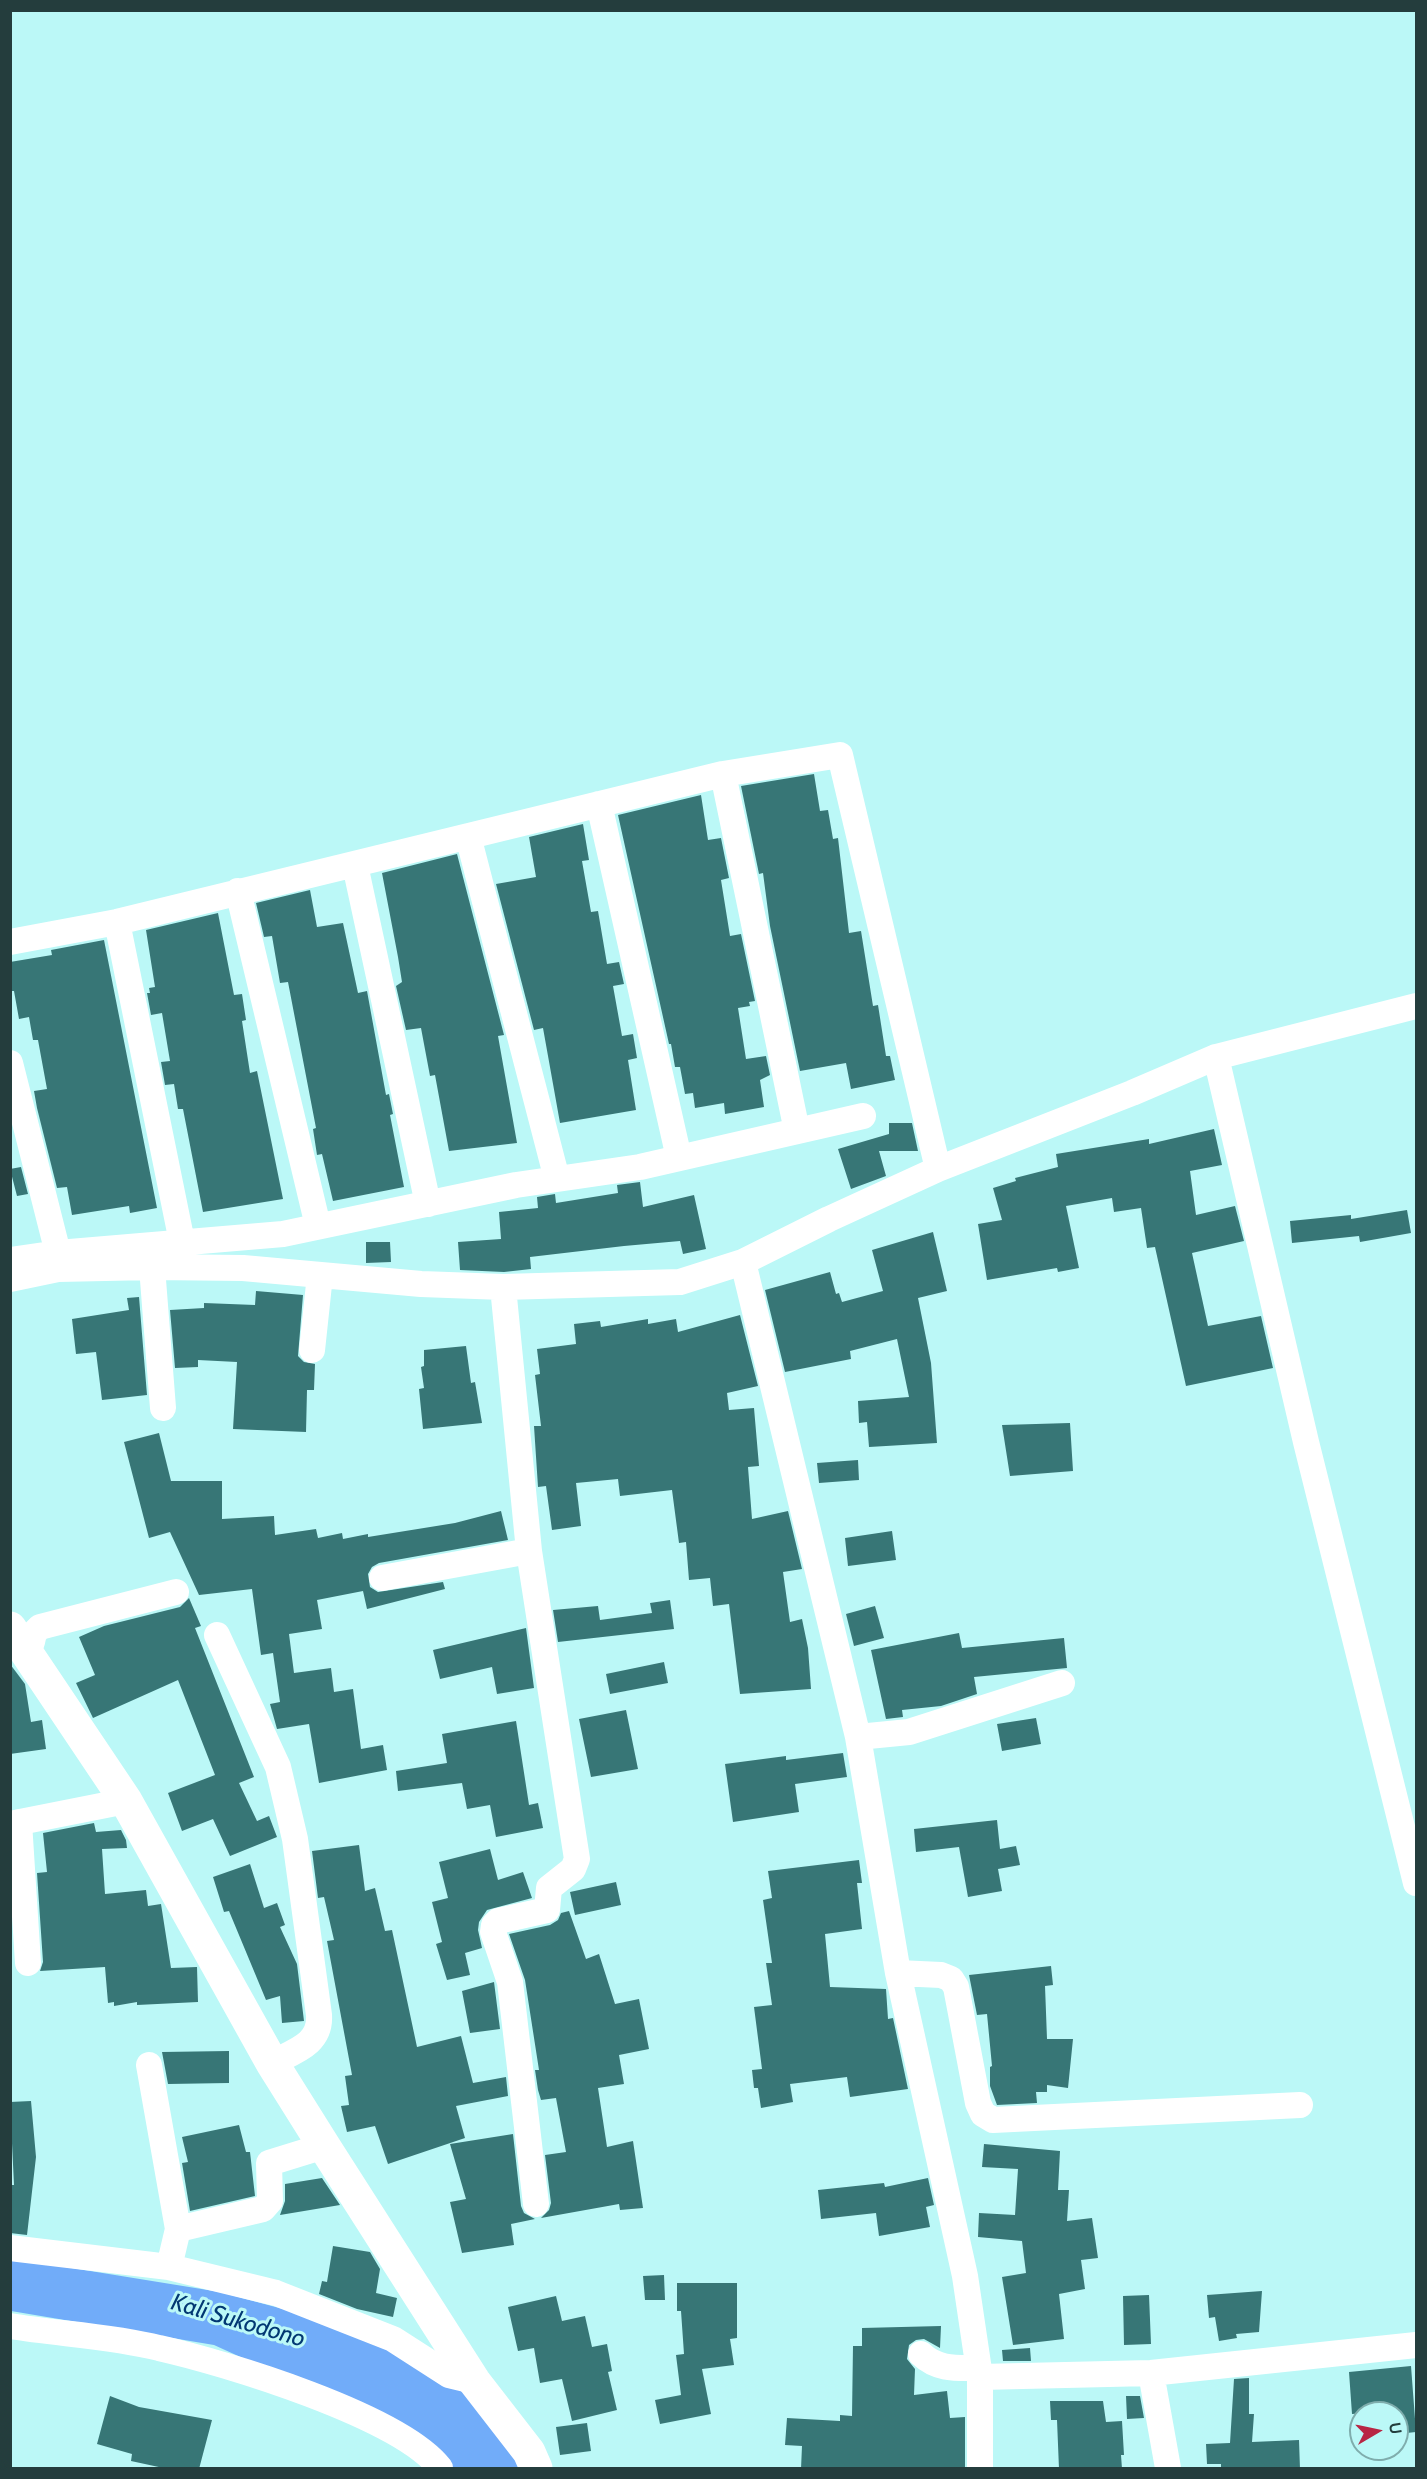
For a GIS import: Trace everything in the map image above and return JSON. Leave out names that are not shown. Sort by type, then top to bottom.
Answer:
[{"type":"main road","points":[[16,1637],[126,1801],[272,2063],[474,2381],[529,2452],[536,2469]]},
{"type":"street","points":[[10,942],[117,922],[723,774],[840,755],[938,1169]]},
{"type":"street","points":[[723,774],[797,1131]]},
{"type":"street","points":[[599,804],[679,1158]]},
{"type":"street","points":[[468,836],[557,1179]]},
{"type":"street","points":[[355,865],[428,1204]]},
{"type":"street","points":[[238,891],[318,1226]]},
{"type":"street","points":[[117,922],[182,1242]]},
{"type":"street","points":[[11,1264],[58,1269],[243,1268],[421,1284],[503,1287],[680,1282],[743,1262],[828,1219],[938,1169],[1132,1093],[1216,1057],[1416,1006]]},
{"type":"street","points":[[1216,1057],[1306,1442],[1416,1883]]},
{"type":"street","points":[[10,1063],[58,1253]]},
{"type":"street","points":[[11,1264],[58,1253],[283,1234],[557,1179],[640,1167],[863,1116]]},
{"type":"street","points":[[743,1262],[858,1737],[898,1973],[965,2276],[980,2372],[980,2469]]},
{"type":"street","points":[[152,1267],[163,1408]]},
{"type":"street","points":[[312,1350],[320,1275]]},
{"type":"street","points":[[503,1287],[529,1551],[577,1859],[573,1869],[549,1888],[547,1910],[498,1922],[494,1925],[493,1932],[510,1982],[536,2204]]},
{"type":"street","points":[[382,1578],[529,1551]]},
{"type":"street","points":[[16,1637],[32,1642],[34,1633],[40,1627],[176,1592]]},
{"type":"street","points":[[217,1635],[278,1767],[295,1839],[317,2003],[320,2028],[313,2041],[272,2063]]},
{"type":"street","points":[[858,1737],[909,1732],[1062,1683]]},
{"type":"street","points":[[28,1963],[15,1823],[126,1801]]},
{"type":"street","points":[[898,1973],[941,1975],[951,1979],[956,1987],[978,2103],[983,2114],[993,2120],[1300,2105]]},
{"type":"street","points":[[149,2065],[178,2229],[169,2267]]},
{"type":"street","points":[[178,2229],[262,2208],[270,2200],[268,2163],[324,2146]]},
{"type":"street","points":[[10,2248],[169,2267],[276,2293],[338,2315],[393,2339],[449,2375],[474,2381]]},
{"type":"street","points":[[10,2326],[158,2347],[268,2380],[385,2428],[416,2445],[440,2469]]},
{"type":"street","points":[[921,2354],[930,2363],[947,2368],[980,2372],[1151,2373],[1416,2345]]},
{"type":"street","points":[[1151,2373],[1168,2469]]},
{"type":"water","name":"Kali Sukodono","points":[[10,2258],[220,2292],[294,2312],[384,2343],[457,2382],[525,2468],[449,2468],[434,2445],[214,2345],[11,2311]]},
{"type":"building","points":[[814,774],[820,811],[828,810],[833,839],[838,838],[849,933],[861,931],[873,1006],[878,1005],[886,1056],[890,1056],[895,1080],[851,1089],[846,1063],[800,1071],[770,926],[763,873],[759,874],[741,786]]},
{"type":"building","points":[[701,795],[708,840],[721,838],[729,878],[721,880],[730,936],[741,934],[755,1001],[749,1002],[750,1006],[738,1008],[746,1059],[766,1056],[770,1075],[760,1080],[764,1107],[725,1114],[724,1103],[695,1108],[693,1093],[685,1094],[680,1067],[675,1067],[618,815]]},
{"type":"building","points":[[583,824],[589,860],[582,861],[591,912],[598,911],[607,964],[619,962],[624,984],[613,986],[622,1036],[633,1034],[637,1058],[628,1060],[636,1110],[560,1123],[543,1028],[534,1030],[496,884],[536,877],[529,837]]},
{"type":"building","points":[[457,854],[504,1035],[498,1036],[517,1143],[449,1151],[435,1075],[430,1076],[421,1028],[406,1030],[396,986],[402,982],[382,873]]},
{"type":"building","points":[[310,890],[317,927],[343,923],[358,993],[367,991],[386,1095],[389,1094],[393,1114],[390,1115],[404,1187],[333,1201],[322,1154],[317,1155],[313,1129],[316,1128],[288,982],[280,983],[272,936],[264,937],[256,903]]},
{"type":"building","points":[[218,913],[234,995],[242,994],[246,1020],[242,1021],[250,1073],[257,1071],[283,1199],[203,1212],[183,1109],[178,1109],[174,1084],[165,1085],[161,1062],[170,1061],[162,1013],[151,1015],[147,993],[150,993],[149,988],[155,987],[146,930]]},
{"type":"building","points":[[104,940],[157,1208],[130,1213],[129,1206],[72,1215],[67,1187],[57,1188],[37,1108],[34,1091],[47,1089],[38,1040],[33,1040],[29,1017],[19,1019],[14,991],[10,991],[10,962],[52,955],[51,950]]},
{"type":"building","points":[[889,1123],[912,1123],[918,1151],[879,1151],[886,1176],[851,1189],[838,1149],[889,1134]]},
{"type":"building","points":[[1214,1129],[1222,1165],[1190,1171],[1196,1215],[1235,1206],[1244,1241],[1192,1253],[1208,1326],[1261,1316],[1273,1368],[1186,1386],[1155,1247],[1147,1248],[1141,1208],[1114,1212],[1112,1198],[1066,1206],[1079,1268],[1058,1272],[1057,1268],[987,1280],[978,1224],[1002,1220],[993,1188],[1016,1181],[1015,1178],[1058,1167],[1056,1154],[1149,1139],[1149,1144]]},
{"type":"building","points":[[21,1167],[28,1194],[17,1196],[10,1169]]},
{"type":"building","points":[[640,1182],[643,1207],[694,1195],[706,1249],[683,1254],[680,1241],[530,1257],[531,1269],[504,1272],[460,1270],[458,1242],[501,1239],[499,1212],[538,1208],[537,1197],[555,1194],[556,1203],[618,1193],[617,1185]]},
{"type":"building","points":[[1407,1210],[1411,1233],[1360,1242],[1359,1236],[1292,1243],[1290,1221],[1351,1215],[1351,1219]]},
{"type":"building","points":[[933,1232],[947,1291],[918,1298],[931,1363],[937,1443],[869,1447],[867,1422],[859,1423],[858,1401],[909,1397],[897,1339],[850,1351],[851,1359],[785,1372],[765,1290],[830,1272],[836,1294],[839,1293],[842,1302],[883,1291],[872,1250]]},
{"type":"building","points":[[366,1242],[390,1242],[391,1262],[366,1263]]},
{"type":"building","points":[[256,1291],[303,1295],[298,1356],[304,1362],[315,1364],[314,1390],[307,1390],[306,1432],[233,1429],[237,1362],[198,1360],[198,1367],[175,1368],[170,1310],[204,1308],[204,1303],[255,1305]]},
{"type":"building","points":[[139,1297],[147,1395],[102,1400],[96,1352],[76,1354],[72,1319],[129,1310],[127,1298]]},
{"type":"building","points":[[740,1315],[758,1386],[727,1393],[729,1410],[754,1408],[759,1466],[748,1467],[752,1519],[788,1511],[802,1569],[783,1572],[790,1622],[802,1619],[808,1648],[811,1689],[740,1694],[729,1604],[713,1606],[710,1578],[689,1580],[686,1542],[679,1543],[672,1490],[620,1496],[618,1479],[576,1483],[581,1526],[552,1530],[546,1486],[538,1487],[534,1426],[541,1426],[535,1375],[540,1374],[537,1349],[576,1344],[574,1324],[600,1321],[601,1327],[648,1319],[648,1324],[676,1319],[678,1332]]},
{"type":"building","points":[[466,1346],[471,1383],[475,1382],[482,1423],[423,1429],[419,1389],[424,1388],[421,1367],[424,1366],[424,1350]]},
{"type":"building","points":[[1070,1423],[1073,1471],[1010,1476],[1002,1425]]},
{"type":"building","points":[[159,1433],[171,1481],[222,1481],[222,1519],[274,1516],[275,1535],[316,1529],[318,1538],[342,1533],[343,1539],[368,1534],[368,1537],[455,1523],[501,1511],[508,1540],[379,1563],[372,1567],[368,1574],[370,1587],[378,1592],[443,1582],[445,1589],[367,1609],[363,1591],[317,1600],[322,1629],[289,1634],[294,1673],[331,1668],[334,1692],[353,1689],[361,1749],[383,1745],[387,1770],[319,1783],[309,1724],[277,1729],[270,1704],[280,1702],[273,1653],[261,1655],[252,1589],[199,1595],[170,1532],[149,1538],[124,1442]]},
{"type":"building","points":[[858,1460],[859,1480],[819,1483],[817,1463]]},
{"type":"building","points":[[892,1531],[896,1560],[848,1566],[845,1538]]},
{"type":"building","points":[[189,1598],[201,1626],[195,1628],[254,1777],[239,1783],[257,1821],[269,1816],[277,1837],[230,1856],[213,1819],[182,1831],[168,1793],[215,1775],[178,1680],[93,1718],[76,1683],[95,1675],[79,1637],[104,1626],[180,1607]]},
{"type":"building","points":[[670,1600],[674,1629],[558,1642],[553,1610],[598,1606],[600,1620],[652,1613],[650,1603]]},
{"type":"building","points":[[875,1606],[884,1638],[854,1646],[846,1614]]},
{"type":"building","points":[[526,1628],[534,1688],[497,1694],[492,1667],[440,1679],[433,1650]]},
{"type":"building","points":[[959,1633],[962,1648],[1064,1638],[1067,1668],[974,1677],[977,1694],[941,1706],[902,1710],[903,1717],[886,1719],[871,1650]]},
{"type":"building","points":[[664,1662],[668,1683],[610,1694],[606,1674]]},
{"type":"building","points":[[10,1664],[25,1684],[31,1722],[42,1720],[46,1749],[10,1754]]},
{"type":"building","points":[[626,1710],[638,1769],[591,1777],[579,1719]]},
{"type":"building","points":[[1036,1718],[1041,1744],[1002,1751],[997,1724]]},
{"type":"building","points":[[516,1721],[529,1805],[538,1803],[543,1828],[496,1837],[490,1805],[467,1809],[462,1783],[398,1791],[396,1771],[447,1763],[442,1734]]},
{"type":"building","points":[[843,1753],[847,1777],[795,1784],[799,1812],[733,1822],[725,1764],[786,1756],[786,1760]]},
{"type":"building","points":[[997,1820],[1000,1849],[1016,1846],[1020,1865],[998,1869],[1002,1891],[968,1897],[959,1847],[916,1852],[914,1829]]},
{"type":"building","points":[[94,1823],[96,1832],[121,1830],[126,1840],[127,1848],[102,1849],[105,1894],[146,1890],[148,1906],[161,1904],[171,1968],[197,1967],[198,2002],[137,2005],[137,2002],[114,2006],[114,2002],[108,2003],[105,1967],[40,1971],[43,1962],[37,1873],[47,1872],[43,1833]]},
{"type":"building","points":[[359,1845],[365,1891],[375,1888],[385,1931],[392,1930],[417,2047],[461,2036],[473,2083],[506,2077],[508,2096],[456,2106],[465,2138],[388,2164],[375,2126],[347,2132],[341,2106],[349,2105],[345,2076],[352,2075],[327,1941],[334,1940],[324,1897],[318,1898],[312,1851]]},
{"type":"building","points":[[490,1849],[498,1880],[523,1872],[532,1898],[487,1910],[479,1922],[478,1930],[482,1948],[465,1953],[470,1975],[447,1980],[436,1944],[442,1942],[432,1902],[448,1898],[439,1862]]},
{"type":"building","points":[[859,1860],[862,1883],[857,1883],[862,1929],[825,1934],[830,1987],[886,1989],[888,2019],[893,2018],[908,2089],[850,2097],[847,2077],[790,2084],[793,2102],[761,2108],[758,2088],[754,2088],[752,2070],[762,2069],[754,2007],[772,2005],[766,1963],[772,1963],[763,1900],[772,1898],[768,1871]]},
{"type":"building","points":[[250,1864],[264,1908],[277,1903],[285,1925],[280,1927],[297,1964],[304,2021],[282,2023],[280,1996],[266,2000],[229,1911],[224,1912],[213,1877]]},
{"type":"building","points":[[616,1882],[621,1905],[575,1915],[570,1892]]},
{"type":"building","points":[[569,1911],[586,1959],[599,1954],[615,2004],[639,1999],[649,2049],[619,2055],[624,2084],[598,2088],[607,2147],[633,2141],[643,2208],[620,2210],[619,2204],[541,2218],[549,2210],[551,2203],[545,2155],[566,2152],[556,2098],[541,2100],[538,2090],[535,2070],[539,2070],[525,1980],[509,1934],[550,1925],[558,1920],[561,1913]]},
{"type":"building","points":[[1051,1966],[1053,1985],[1045,1986],[1047,2039],[1073,2039],[1068,2088],[1047,2085],[1047,2092],[1036,2092],[1037,2103],[997,2105],[990,2086],[990,2067],[992,2066],[987,2014],[977,2015],[969,1975]]},
{"type":"building","points":[[494,1982],[500,2029],[470,2033],[462,1991]]},
{"type":"building","points":[[229,2051],[229,2083],[168,2084],[162,2052]]},
{"type":"building","points":[[31,2101],[36,2157],[27,2235],[10,2233],[10,2185],[14,2185],[10,2102]]},
{"type":"building","points":[[239,2125],[246,2152],[250,2152],[255,2196],[190,2211],[182,2163],[188,2162],[182,2137]]},
{"type":"building","points":[[513,2134],[521,2206],[524,2213],[535,2219],[511,2224],[514,2245],[462,2253],[450,2202],[466,2199],[450,2144]]},
{"type":"building","points":[[984,2144],[1060,2151],[1058,2190],[1069,2190],[1067,2221],[1092,2218],[1098,2258],[1081,2260],[1085,2289],[1059,2294],[1064,2339],[1013,2345],[1002,2277],[1026,2273],[1022,2241],[978,2237],[979,2213],[1015,2215],[1018,2169],[982,2167]]},
{"type":"building","points":[[322,2178],[340,2205],[280,2215],[285,2201],[285,2184]]},
{"type":"building","points":[[928,2178],[934,2205],[926,2207],[930,2227],[879,2236],[876,2213],[821,2219],[818,2190],[884,2183],[885,2187]]},
{"type":"building","points":[[333,2246],[370,2252],[380,2269],[376,2293],[397,2298],[393,2317],[357,2309],[319,2294],[322,2281],[327,2282]]},
{"type":"building","points":[[664,2275],[665,2300],[645,2300],[643,2276]]},
{"type":"building","points":[[677,2283],[737,2283],[737,2338],[730,2339],[734,2365],[702,2369],[711,2414],[660,2424],[655,2400],[681,2395],[676,2355],[684,2354],[681,2311],[677,2311]]},
{"type":"building","points":[[1262,2291],[1259,2332],[1236,2334],[1237,2338],[1219,2341],[1215,2317],[1209,2318],[1207,2295]]},
{"type":"building","points":[[1149,2295],[1151,2344],[1124,2345],[1123,2296]]},
{"type":"building","points":[[556,2296],[562,2321],[585,2316],[592,2347],[607,2344],[612,2371],[608,2372],[617,2410],[572,2421],[562,2379],[540,2383],[534,2348],[518,2351],[508,2307]]},
{"type":"building","points":[[941,2326],[940,2348],[924,2339],[916,2340],[909,2345],[907,2359],[915,2369],[914,2395],[947,2391],[950,2418],[965,2417],[965,2469],[801,2469],[802,2446],[785,2445],[787,2418],[840,2421],[840,2415],[852,2416],[853,2346],[862,2346],[862,2328]]},
{"type":"building","points":[[1030,2348],[1031,2361],[1003,2361],[1002,2350]]},
{"type":"building","points":[[1411,2366],[1416,2432],[1409,2433],[1409,2401],[1351,2401],[1349,2372]]},
{"type":"building","points":[[1249,2378],[1249,2414],[1254,2414],[1252,2442],[1299,2440],[1300,2469],[1221,2469],[1221,2464],[1207,2464],[1206,2444],[1230,2443],[1234,2379]]},
{"type":"building","points":[[110,2396],[139,2407],[212,2420],[199,2469],[168,2469],[131,2461],[132,2454],[97,2444]]},
{"type":"building","points":[[1126,2396],[1140,2396],[1144,2418],[1127,2419]]},
{"type":"building","points":[[1050,2401],[1103,2401],[1106,2422],[1122,2421],[1124,2455],[1121,2455],[1122,2469],[1059,2469],[1057,2420],[1051,2420]]},
{"type":"building","points":[[587,2423],[591,2451],[560,2455],[556,2427]]}]
